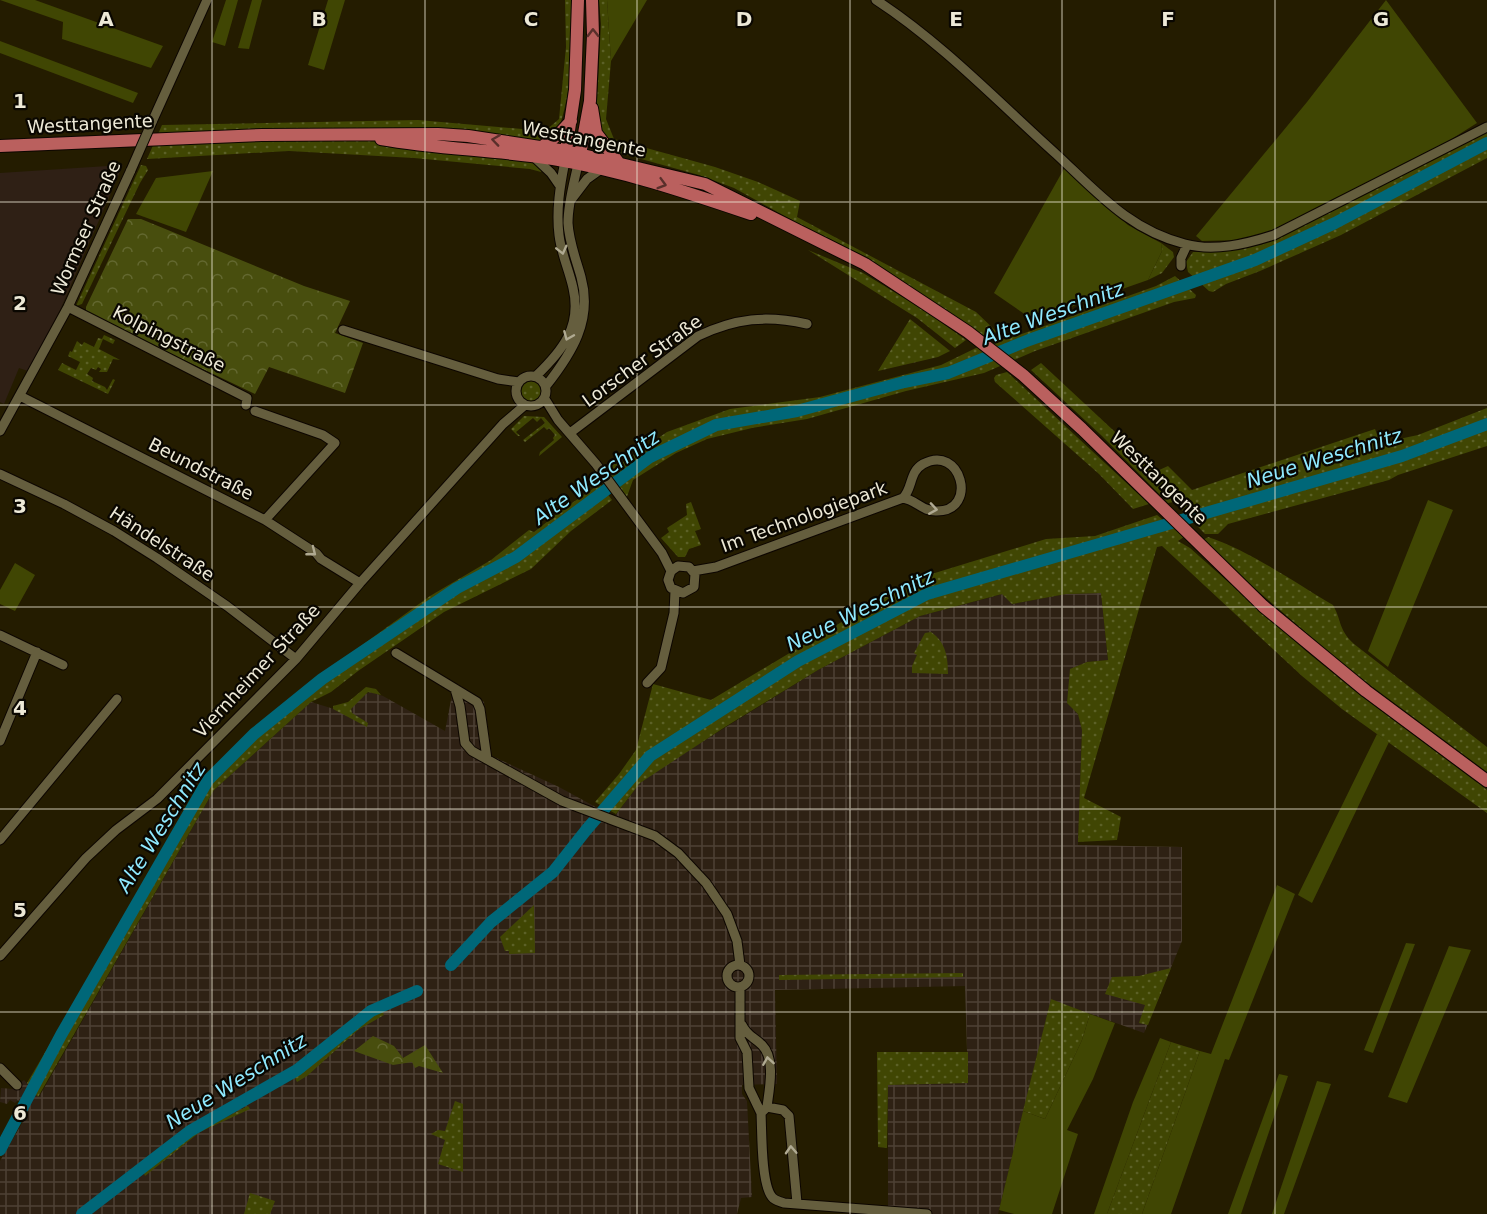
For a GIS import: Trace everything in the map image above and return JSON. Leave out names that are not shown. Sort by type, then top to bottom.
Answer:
[{"type":"main road","points":[[565,156],[571,122],[578,43],[578,0]]},
{"type":"main road","points":[[579,159],[590,101],[593,56],[592,0]]},
{"type":"main road","points":[[590,101],[596,133],[618,162]]},
{"type":"main road","points":[[538,152],[571,122]]},
{"type":"main road","name":"Westtangente","points":[[2,145],[262,135],[438,134],[468,136],[579,159],[618,162],[705,184],[865,264],[968,332],[1023,375],[1076,422],[1263,606],[1342,672],[1487,781]]},
{"type":"main road","name":"Westtangente","points":[[579,159],[601,169],[683,190],[788,226]]},
{"type":"street","name":"Wormser Straße","points":[[0,431],[68,307],[207,0]]},
{"type":"street","points":[[876,0],[915,28],[1110,204],[1141,228],[1187,245],[1226,247],[1274,236],[1487,127]]},
{"type":"street","points":[[538,152],[560,186]]},
{"type":"street","points":[[519,394],[526,376],[536,376],[562,349],[574,321],[573,289],[559,236],[558,209],[565,156]]},
{"type":"street","points":[[542,402],[546,386],[570,353],[581,330],[584,315],[583,286],[569,236],[568,222],[579,159]]},
{"type":"street","points":[[570,202],[587,179],[601,169]]},
{"type":"street","points":[[1182,266],[1181,258],[1187,245]]},
{"type":"street","name":"Kolpingstraße","points":[[68,307],[247,398],[246,405]]},
{"type":"street","name":"Lorscher Straße","points":[[570,433],[698,336],[719,326],[759,318],[807,324]]},
{"type":"street","points":[[343,330],[498,380],[519,394],[542,402],[570,433],[674,568]]},
{"type":"street","points":[[536,376],[546,386]]},
{"type":"street","name":"Viernheimer Straße","points":[[0,956],[86,858],[116,830],[157,799],[296,659],[360,583],[503,424],[519,394]]},
{"type":"street","name":"Beundstraße","points":[[20,396],[265,520],[360,583]]},
{"type":"street","points":[[255,411],[322,435],[335,444],[265,520]]},
{"type":"street","name":"Im Technologiepark","points":[[694,575],[903,498],[910,491],[911,479],[916,471],[928,462],[938,460],[948,463],[960,476],[962,487],[959,497],[953,505],[944,510],[929,511],[913,500],[903,498]]},
{"type":"street","name":"Händelstraße","points":[[0,474],[64,504],[157,558],[227,606],[296,659]]},
{"type":"street","points":[[683,566],[694,575],[691,590],[679,592],[671,588],[668,580],[674,568],[683,566]]},
{"type":"street","points":[[647,683],[661,668],[679,592]]},
{"type":"street","points":[[0,635],[63,665]]},
{"type":"street","points":[[0,741],[37,652]]},
{"type":"street","points":[[396,653],[477,702],[480,706],[487,759]]},
{"type":"street","points":[[455,689],[460,706],[465,743],[472,750],[562,801],[655,836],[678,853],[709,887],[727,914],[737,941],[740,965],[748,971],[749,978],[746,984],[740,987],[732,985],[727,975],[731,967],[740,965]]},
{"type":"street","points":[[0,840],[117,699]]},
{"type":"street","points":[[740,987],[741,1038],[747,1052],[749,1088],[764,1110]]},
{"type":"street","points":[[742,1024],[746,1033],[762,1045],[767,1053],[769,1066],[764,1110],[765,1177],[771,1196],[776,1201],[927,1214]]},
{"type":"street","points":[[0,1068],[17,1086]]},
{"type":"street","points":[[764,1110],[783,1110],[789,1116],[797,1203]]},
{"type":"shaded area","points":[[123,165],[61,308],[28,371],[19,368],[4,404],[0,402],[0,173]]},
{"type":"shaded area","points":[[1101,593],[1108,660],[1087,662],[1071,669],[1067,702],[1078,714],[1082,730],[1078,845],[1182,847],[1182,941],[1144,1033],[1051,1000],[998,1214],[918,1214],[888,1211],[888,1084],[968,1083],[965,986],[775,990],[777,1084],[742,1085],[742,1094],[747,1101],[752,1197],[741,1198],[737,1214],[0,1214],[0,1161],[28,1113],[18,1100],[15,1103],[10,1100],[7,1104],[0,1102],[1,1088],[13,1089],[24,1080],[39,1097],[214,790],[311,702],[334,709],[351,708],[365,694],[371,692],[383,696],[445,731],[452,695],[458,684],[484,702],[492,756],[559,787],[614,817],[640,783],[671,761],[818,670],[920,616],[1003,594],[1012,604],[1066,594]]},
{"type":"green space","points":[[0,0],[35,0],[163,46],[151,68],[62,39],[63,22]]},
{"type":"green space","points":[[226,0],[238,0],[225,46],[212,42]]},
{"type":"green space","points":[[252,0],[262,0],[249,49],[238,48]]},
{"type":"green space","points":[[328,0],[345,0],[324,70],[308,65]]},
{"type":"green space","points":[[565,0],[575,0],[573,54],[565,108],[554,142],[564,134],[562,145],[549,153],[541,172],[414,158],[289,151],[147,159],[162,125],[418,120],[545,131],[559,119],[566,47]]},
{"type":"green space","points":[[599,0],[607,0],[611,61],[606,119],[614,139],[715,167],[758,182],[800,201],[797,217],[976,312],[997,332],[984,336],[868,258],[734,188],[699,175],[611,149],[603,139],[596,120],[601,24]]},
{"type":"green space","points":[[607,0],[647,0],[611,61]]},
{"type":"green space","points":[[1386,0],[1477,123],[1439,147],[1277,230],[1241,240],[1202,241],[1196,236],[1307,102]]},
{"type":"green space","points":[[0,41],[138,93],[133,103],[0,53]]},
{"type":"green space","points":[[1487,129],[1487,158],[1341,235],[1226,284],[1213,292],[1188,272],[1186,262],[1193,252],[1233,250],[1263,244],[1330,212]]},
{"type":"green space","points":[[141,165],[146,166],[148,170],[82,304],[76,306]]},
{"type":"green space","points":[[1065,167],[1128,225],[1161,243],[1162,251],[1148,280],[1028,322],[1023,313],[994,293]]},
{"type":"green space","points":[[213,171],[186,232],[136,214],[156,178]]},
{"type":"green space","points":[[128,219],[141,219],[304,286],[350,301],[335,333],[363,343],[345,393],[269,367],[255,394],[86,313],[86,307]]},
{"type":"green space","points":[[1161,243],[1173,252],[1174,257],[1162,273],[1148,280],[1162,251]]},
{"type":"green space","points":[[808,250],[863,273],[922,309],[966,340],[955,348],[917,318]]},
{"type":"green space","points":[[1175,276],[1196,295],[1195,298],[1174,302],[1035,351],[984,373],[906,391],[807,419],[752,428],[707,439],[676,453],[633,480],[625,502],[601,467],[623,462],[667,432],[730,409],[820,397],[941,365],[978,347],[1019,335],[1156,286]]},
{"type":"green space","points":[[910,319],[950,351],[938,357],[878,371]]},
{"type":"green space","points":[[104,335],[115,340],[113,344],[103,339],[99,349],[120,360],[113,359],[107,372],[99,372],[101,369],[98,367],[96,370],[91,368],[87,374],[93,378],[92,381],[107,390],[113,379],[115,380],[108,394],[58,370],[62,363],[76,370],[80,362],[68,356],[77,341],[82,345],[84,342],[94,347],[98,338],[102,339]]},
{"type":"green space","points":[[1041,363],[1157,471],[1168,466],[1192,490],[1375,429],[1380,443],[1418,435],[1487,408],[1487,446],[1389,480],[1228,524],[1218,534],[1205,534],[1174,502],[1168,503],[1102,436],[1031,370]]},
{"type":"green space","points":[[1007,372],[1149,504],[1133,509],[1099,474],[995,382],[996,375]]},
{"type":"green space","points":[[532,381],[540,384],[543,392],[540,400],[532,403],[524,400],[521,392],[524,384]]},
{"type":"green space","points":[[524,416],[544,417],[562,437],[539,456],[540,452],[554,440],[555,435],[549,428],[547,430],[544,427],[525,442],[523,440],[545,423],[541,418],[537,422],[533,418],[516,432],[520,436],[518,436],[511,429]]},
{"type":"green space","points":[[600,484],[612,500],[571,531],[531,569],[444,612],[331,692],[311,702],[214,790],[38,1097],[27,1083],[205,781],[307,685],[430,596],[491,560],[529,530],[534,532]]},
{"type":"green space","points":[[1428,500],[1453,510],[1388,667],[1368,651]]},
{"type":"green space","points":[[691,502],[701,529],[695,531],[701,545],[689,549],[685,557],[678,557],[661,538],[669,532],[667,528],[687,515],[686,504]]},
{"type":"green space","points":[[1157,515],[1184,537],[1178,541],[1190,548],[1307,652],[1361,696],[1487,790],[1487,813],[1342,709],[1302,676],[1162,546],[1157,547],[1084,798],[1121,817],[1117,840],[1078,842],[1082,730],[1078,714],[1067,703],[1070,669],[1087,662],[1108,660],[1101,593],[1066,594],[1012,604],[1002,594],[920,616],[818,670],[725,727],[640,783],[616,814],[595,802],[636,750],[653,684],[711,700],[912,580],[1046,539],[1095,536]]},
{"type":"green space","points":[[1208,537],[1255,558],[1333,605],[1343,629],[1354,644],[1487,747],[1487,772],[1346,667],[1216,555],[1203,540]]},
{"type":"green space","points":[[15,563],[35,575],[15,611],[0,604],[0,590]]},
{"type":"green space","points":[[931,632],[943,645],[948,674],[912,673],[912,666],[917,655],[914,653],[925,633]]},
{"type":"green space","points":[[366,687],[376,689],[381,695],[368,692],[351,709],[352,713],[368,723],[367,727],[333,709],[333,706],[348,702]]},
{"type":"green space","points":[[1377,734],[1389,742],[1312,903],[1298,895]]},
{"type":"green space","points":[[1277,885],[1295,894],[1229,1060],[1225,1059],[1171,1214],[1142,1214],[1200,1051],[1211,1054]]},
{"type":"green space","points":[[534,905],[535,953],[509,954],[509,951],[505,951],[500,937]]},
{"type":"green space","points":[[1406,943],[1415,944],[1373,1053],[1364,1050]]},
{"type":"green space","points":[[1449,946],[1471,950],[1407,1103],[1388,1097]]},
{"type":"green space","points":[[1171,968],[1148,1025],[1139,1023],[1145,1005],[1105,994],[1112,977],[1139,976]]},
{"type":"green space","points":[[963,973],[963,977],[779,980],[779,975]]},
{"type":"green space","points":[[1051,999],[1090,1014],[1082,1040],[1045,1119],[1023,1111]]},
{"type":"green space","points":[[382,1010],[384,1015],[358,1030],[307,1076],[297,1082],[294,1076],[359,1025]]},
{"type":"green space","points":[[1090,1014],[1115,1023],[1093,1079],[1067,1130],[1078,1134],[1052,1214],[1014,1214],[999,1210],[1023,1111],[1045,1119],[1082,1040]]},
{"type":"green space","points":[[373,1036],[394,1046],[403,1058],[425,1045],[443,1073],[419,1066],[415,1068],[412,1062],[393,1065],[354,1051]]},
{"type":"green space","points":[[1160,1038],[1171,1042],[1107,1214],[1094,1214],[1133,1102]]},
{"type":"green space","points":[[1171,1042],[1200,1051],[1142,1214],[1107,1214]]},
{"type":"green space","points":[[877,1052],[968,1052],[968,1083],[888,1085],[887,1148],[878,1147]]},
{"type":"green space","points":[[1279,1074],[1288,1076],[1241,1214],[1228,1214]]},
{"type":"green space","points":[[1317,1081],[1331,1084],[1284,1214],[1272,1214]]},
{"type":"green space","points":[[455,1101],[463,1104],[463,1172],[438,1164],[445,1140],[431,1134],[438,1130],[445,1131]]},
{"type":"green space","points":[[248,1106],[250,1109],[200,1132],[145,1176],[143,1171],[199,1131]]},
{"type":"green space","points":[[250,1193],[275,1201],[270,1214],[244,1214]]},
{"type":"waterway","name":"Alte Weschnitz","points":[[0,1150],[61,1035],[208,780],[254,734],[322,679],[457,588],[516,557],[650,457],[716,425],[797,411],[904,382],[948,373],[1029,340],[1255,260],[1335,223],[1487,143]]},
{"type":"waterway","name":"Neue Weschnitz","points":[[451,965],[491,922],[553,872],[650,756],[798,661],[927,594],[1402,456],[1487,424]]},
{"type":"waterway","name":"Neue Weschnitz","points":[[82,1214],[190,1131],[297,1070],[371,1011],[417,991]]}]
